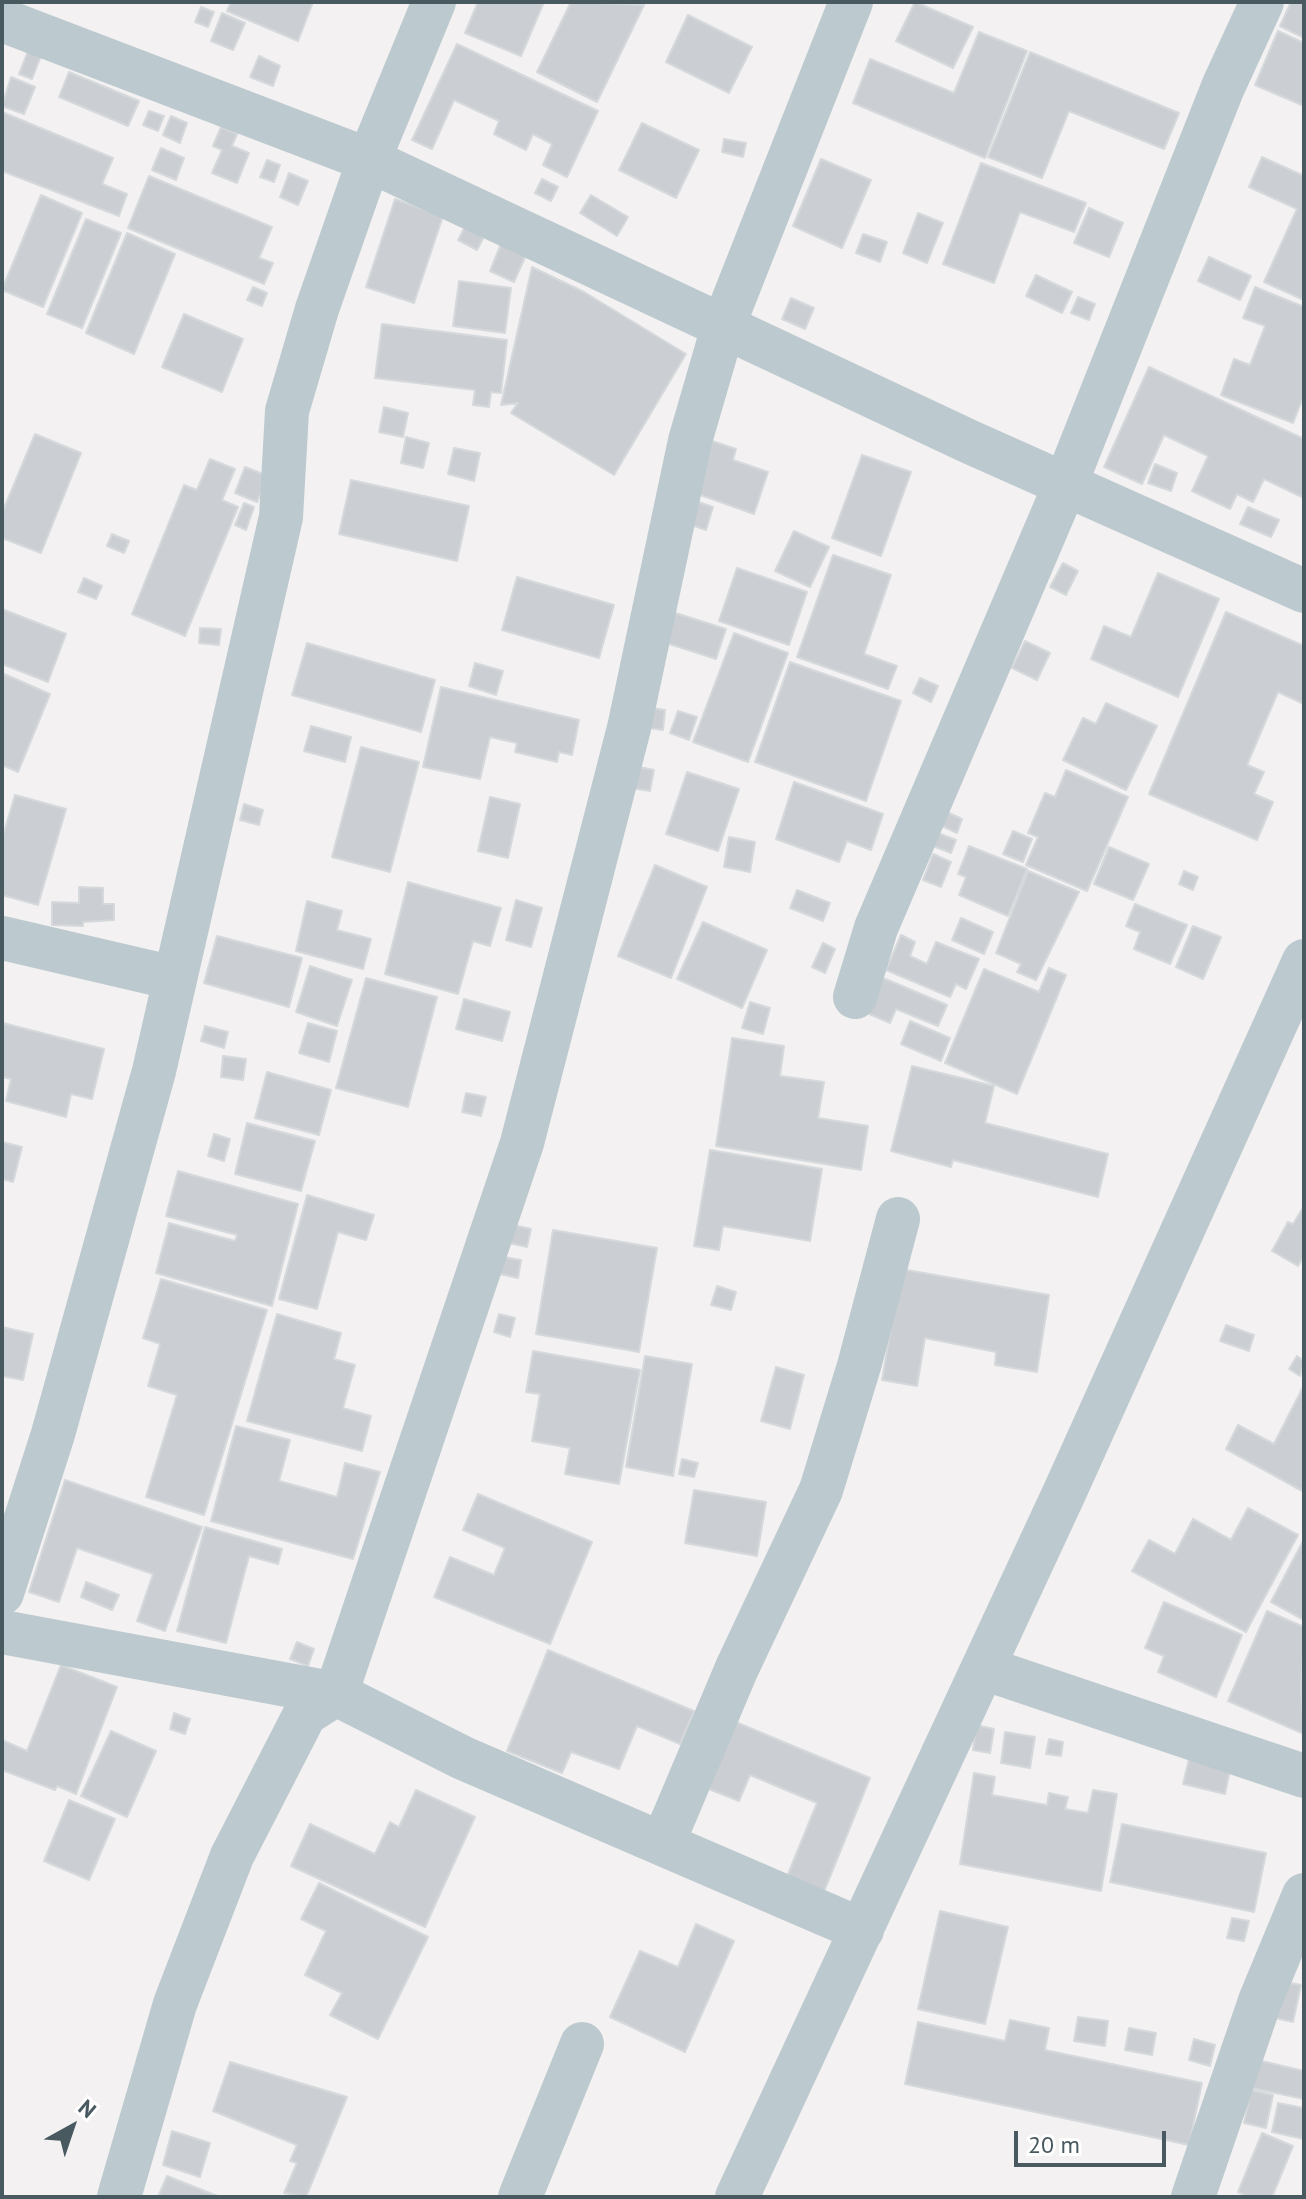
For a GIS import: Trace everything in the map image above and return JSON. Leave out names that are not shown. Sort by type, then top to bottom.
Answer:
[{"type":"street","points":[[2,10],[6,2]]},
{"type":"street","points":[[2,1593],[53,1434],[154,1071],[281,517],[287,411],[317,309],[369,160],[434,2]]},
{"type":"street","points":[[119,2197],[175,2004],[232,1856],[305,1714],[336,1694],[522,1143],[629,728],[690,441],[724,324],[851,2]]},
{"type":"street","points":[[855,997],[876,928],[1066,483],[1223,87],[1262,2]]},
{"type":"street","points":[[2,20],[369,160],[970,442],[1304,591]]},
{"type":"street","points":[[2,938],[174,978]]},
{"type":"street","points":[[737,2197],[983,1668],[1304,961]]},
{"type":"street","points":[[663,1843],[737,1668],[821,1490],[859,1366],[898,1219]]},
{"type":"street","points":[[2,1632],[336,1694],[463,1758],[862,1930]]},
{"type":"street","points":[[983,1668],[1304,1776]]},
{"type":"street","points":[[1193,2197],[1260,2001],[1304,1895]]},
{"type":"street","points":[[520,2197],[582,2044]]},
{"type":"building","points":[[231,2],[313,2],[298,41],[227,11]]},
{"type":"building","points":[[478,2],[544,2],[521,56],[465,33]]},
{"type":"building","points":[[571,2],[644,5],[597,102],[537,72]]},
{"type":"building","points":[[915,2],[973,27],[953,68],[896,41]]},
{"type":"building","points":[[1291,2],[1304,2],[1304,38],[1280,26]]},
{"type":"building","points":[[201,7],[214,12],[208,27],[195,22]]},
{"type":"building","points":[[222,13],[245,23],[233,50],[211,41]]},
{"type":"building","points":[[688,15],[752,47],[729,93],[666,62]]},
{"type":"building","points":[[1278,31],[1304,43],[1304,106],[1255,85]]},
{"type":"building","points":[[979,32],[1027,51],[985,158],[853,103],[870,59],[954,93]]},
{"type":"building","points":[[457,44],[598,111],[567,177],[543,165],[552,144],[533,134],[526,150],[494,134],[499,121],[454,100],[432,149],[412,140]]},
{"type":"building","points":[[28,51],[41,56],[32,79],[19,74]]},
{"type":"building","points":[[1030,52],[1179,113],[1164,149],[1069,111],[1042,178],[988,157]]},
{"type":"building","points":[[259,56],[280,66],[273,86],[250,77]]},
{"type":"building","points":[[69,72],[139,101],[128,126],[59,97]]},
{"type":"building","points":[[11,77],[35,87],[24,114],[2,106]]},
{"type":"building","points":[[149,111],[164,116],[158,131],[143,125]]},
{"type":"building","points":[[2,112],[113,158],[102,184],[127,194],[119,216],[2,171]]},
{"type":"building","points":[[171,116],[187,123],[180,143],[163,135]]},
{"type":"building","points":[[642,123],[699,150],[676,198],[619,170]]},
{"type":"building","points":[[221,127],[237,134],[232,146],[249,153],[237,183],[212,173],[222,150],[213,146]]},
{"type":"building","points":[[724,139],[746,143],[743,157],[722,152]]},
{"type":"building","points":[[161,148],[184,158],[176,180],[152,170]]},
{"type":"building","points":[[1262,157],[1304,176],[1304,300],[1264,282],[1297,209],[1249,187]]},
{"type":"building","points":[[821,159],[871,180],[842,248],[793,226]]},
{"type":"building","points":[[267,160],[280,165],[274,182],[260,177]]},
{"type":"building","points":[[981,163],[1086,203],[1074,232],[1020,212],[994,283],[943,264]]},
{"type":"building","points":[[289,173],[308,181],[298,205],[280,197]]},
{"type":"building","points":[[149,176],[272,227],[259,258],[273,263],[264,284],[128,228]]},
{"type":"building","points":[[542,179],[558,187],[551,201],[535,193]]},
{"type":"building","points":[[41,195],[82,213],[43,307],[2,290]]},
{"type":"building","points":[[591,195],[628,217],[617,236],[580,213]]},
{"type":"building","points":[[395,199],[443,216],[414,303],[366,287]]},
{"type":"building","points":[[1089,208],[1123,223],[1109,257],[1074,243]]},
{"type":"building","points":[[918,213],[943,223],[927,263],[903,253]]},
{"type":"building","points":[[86,219],[121,233],[82,328],[47,314]]},
{"type":"building","points":[[467,223],[486,233],[477,250],[458,240]]},
{"type":"building","points":[[127,233],[175,254],[134,354],[86,333]]},
{"type":"building","points":[[863,234],[887,242],[880,262],[856,253]]},
{"type":"building","points":[[501,244],[526,255],[514,282],[490,271]]},
{"type":"building","points":[[1209,257],[1251,276],[1240,300],[1198,281]]},
{"type":"building","points":[[532,267],[584,292],[686,354],[614,475],[511,413],[518,403],[501,405]]},
{"type":"building","points":[[1036,275],[1072,292],[1062,313],[1026,296]]},
{"type":"building","points":[[459,281],[511,288],[505,333],[453,326]]},
{"type":"building","points":[[253,287],[267,293],[262,306],[247,300]]},
{"type":"building","points":[[1255,287],[1304,307],[1304,395],[1293,423],[1221,395],[1234,359],[1250,365],[1265,326],[1243,318]]},
{"type":"building","points":[[1078,297],[1095,304],[1089,320],[1071,313]]},
{"type":"building","points":[[791,298],[814,308],[805,329],[782,319]]},
{"type":"building","points":[[184,314],[243,339],[222,392],[162,367]]},
{"type":"building","points":[[382,324],[507,340],[501,393],[491,392],[489,407],[473,405],[475,390],[375,378]]},
{"type":"building","points":[[1149,367],[1304,439],[1304,498],[1264,479],[1253,502],[1237,494],[1230,509],[1192,491],[1208,456],[1164,435],[1142,484],[1104,467]]},
{"type":"building","points":[[384,407],[408,413],[403,437],[379,432]]},
{"type":"building","points":[[35,434],[81,453],[41,553],[2,538],[2,513]]},
{"type":"building","points":[[406,437],[429,443],[423,468],[401,463]]},
{"type":"building","points":[[709,440],[736,449],[733,460],[768,472],[754,514],[692,492]]},
{"type":"building","points":[[454,448],[480,453],[474,481],[448,474]]},
{"type":"building","points":[[862,455],[911,472],[881,556],[832,538]]},
{"type":"building","points":[[210,459],[235,469],[222,500],[238,507],[185,636],[132,614],[184,485],[197,490]]},
{"type":"building","points":[[1155,464],[1177,473],[1171,491],[1148,483]]},
{"type":"building","points":[[245,467],[268,476],[257,502],[235,493]]},
{"type":"building","points":[[351,480],[469,506],[457,561],[339,534]]},
{"type":"building","points":[[692,500],[713,507],[706,530],[685,523]]},
{"type":"building","points":[[244,503],[254,507],[246,530],[235,525]]},
{"type":"building","points":[[1248,507],[1279,520],[1271,537],[1240,524]]},
{"type":"building","points":[[794,531],[829,547],[810,587],[775,571]]},
{"type":"building","points":[[112,534],[129,541],[124,553],[107,546]]},
{"type":"building","points":[[833,555],[891,575],[864,654],[897,666],[888,689],[797,657]]},
{"type":"building","points":[[1063,563],[1078,571],[1066,595],[1050,587]]},
{"type":"building","points":[[737,568],[807,592],[789,645],[719,621]]},
{"type":"building","points":[[1158,573],[1219,599],[1178,697],[1091,659],[1104,626],[1131,637]]},
{"type":"building","points":[[517,577],[614,605],[599,658],[502,630]]},
{"type":"building","points":[[84,578],[102,586],[96,599],[78,592]]},
{"type":"building","points":[[2,609],[66,634],[48,682],[2,664]]},
{"type":"building","points":[[666,610],[726,629],[716,659],[657,640]]},
{"type":"building","points":[[1226,612],[1304,646],[1304,704],[1278,692],[1247,765],[1264,772],[1254,794],[1273,802],[1257,840],[1149,794]]},
{"type":"building","points":[[200,628],[221,629],[219,645],[199,643]]},
{"type":"building","points":[[734,633],[788,653],[748,762],[693,742]]},
{"type":"building","points":[[1025,641],[1050,653],[1037,680],[1012,668]]},
{"type":"building","points":[[307,643],[435,680],[421,732],[292,695]]},
{"type":"building","points":[[790,662],[901,701],[866,801],[755,762]]},
{"type":"building","points":[[475,663],[503,671],[496,695],[469,686]]},
{"type":"building","points":[[2,673],[50,694],[18,772],[2,765]]},
{"type":"building","points":[[920,678],[938,686],[931,702],[913,693]]},
{"type":"building","points":[[441,687],[579,720],[572,755],[559,752],[557,762],[515,752],[517,743],[490,737],[480,779],[423,767]]},
{"type":"building","points":[[1106,703],[1157,726],[1126,790],[1063,760],[1083,718],[1096,724]]},
{"type":"building","points":[[645,707],[665,710],[663,730],[642,727]]},
{"type":"building","points":[[678,711],[697,717],[689,740],[670,733]]},
{"type":"building","points":[[311,726],[351,737],[345,762],[304,751]]},
{"type":"building","points":[[361,747],[419,762],[390,872],[332,857]]},
{"type":"building","points":[[634,766],[654,770],[650,791],[630,788]]},
{"type":"building","points":[[1066,770],[1128,797],[1087,891],[1026,865],[1038,837],[1028,833],[1045,793],[1055,797]]},
{"type":"building","points":[[687,772],[739,789],[718,851],[666,834]]},
{"type":"building","points":[[794,782],[883,814],[871,850],[847,841],[839,862],[776,839]]},
{"type":"building","points":[[15,795],[66,809],[38,905],[2,895],[2,839]]},
{"type":"building","points":[[490,797],[520,804],[508,858],[478,851]]},
{"type":"building","points":[[244,804],[263,810],[259,825],[240,820]]},
{"type":"building","points":[[947,812],[962,819],[957,833],[942,826]]},
{"type":"building","points":[[1013,831],[1032,839],[1023,862],[1003,854]]},
{"type":"building","points":[[938,833],[956,840],[951,853],[933,846]]},
{"type":"building","points":[[729,837],[755,842],[750,872],[724,867]]},
{"type":"building","points":[[969,846],[1027,869],[1008,916],[959,895],[966,877],[958,874]]},
{"type":"building","points":[[1109,847],[1149,864],[1133,900],[1094,884]]},
{"type":"building","points":[[933,854],[951,862],[941,887],[923,880]]},
{"type":"building","points":[[655,865],[707,887],[671,978],[618,956]]},
{"type":"building","points":[[1028,871],[1079,892],[1036,980],[1017,972],[1021,964],[996,953]]},
{"type":"building","points":[[1184,871],[1198,877],[1193,890],[1179,884]]},
{"type":"building","points":[[408,882],[501,908],[490,946],[473,941],[458,994],[385,974]]},
{"type":"building","points":[[79,887],[103,888],[103,904],[114,904],[114,920],[83,922],[83,926],[52,925],[52,902],[79,903]]},
{"type":"building","points":[[797,890],[830,903],[823,921],[790,908]]},
{"type":"building","points":[[516,900],[542,908],[531,947],[506,940]]},
{"type":"building","points":[[307,901],[342,911],[337,930],[371,939],[363,969],[296,951]]},
{"type":"building","points":[[1135,904],[1187,925],[1170,964],[1134,949],[1140,932],[1126,926]]},
{"type":"building","points":[[961,918],[993,932],[984,954],[952,940]]},
{"type":"building","points":[[703,922],[767,950],[742,1008],[677,979]]},
{"type":"building","points":[[1193,926],[1221,937],[1203,979],[1176,967]]},
{"type":"building","points":[[901,935],[915,942],[910,956],[927,964],[936,942],[979,959],[966,989],[956,984],[950,997],[886,970]]},
{"type":"building","points":[[217,936],[302,958],[289,1007],[204,983]]},
{"type":"building","points":[[823,943],[835,949],[825,973],[812,967]]},
{"type":"building","points":[[310,966],[352,980],[337,1026],[296,1012]]},
{"type":"building","points":[[1049,968],[1066,975],[1017,1094],[945,1063],[984,969],[1039,992]]},
{"type":"building","points":[[366,978],[437,997],[408,1107],[336,1088]]},
{"type":"building","points":[[883,978],[947,1005],[938,1026],[896,1009],[890,1023],[867,1013]]},
{"type":"building","points":[[464,999],[510,1012],[502,1041],[456,1029]]},
{"type":"building","points":[[750,1002],[770,1008],[763,1034],[742,1028]]},
{"type":"building","points":[[910,1021],[950,1038],[941,1061],[901,1044]]},
{"type":"building","points":[[3,1023],[104,1049],[92,1099],[71,1094],[66,1117],[6,1101],[11,1079],[2,1077]]},
{"type":"building","points":[[308,1023],[337,1031],[329,1062],[299,1053]]},
{"type":"building","points":[[205,1026],[228,1032],[224,1048],[201,1041]]},
{"type":"building","points":[[732,1038],[784,1046],[780,1076],[824,1082],[818,1118],[868,1126],[861,1170],[716,1146]]},
{"type":"building","points":[[223,1056],[246,1059],[243,1080],[221,1077]]},
{"type":"building","points":[[912,1066],[994,1086],[985,1123],[1108,1154],[1098,1197],[953,1160],[951,1167],[891,1151]]},
{"type":"building","points":[[267,1072],[331,1090],[319,1135],[255,1118]]},
{"type":"building","points":[[466,1093],[486,1097],[481,1116],[462,1112]]},
{"type":"building","points":[[247,1123],[315,1141],[301,1191],[235,1174]]},
{"type":"building","points":[[214,1134],[230,1139],[224,1161],[208,1156]]},
{"type":"building","points":[[2,1142],[22,1147],[13,1182],[2,1179]]},
{"type":"building","points":[[710,1150],[822,1169],[810,1241],[723,1226],[719,1250],[694,1246]]},
{"type":"building","points":[[178,1171],[298,1204],[272,1306],[156,1273],[169,1223],[235,1241],[237,1235],[166,1216]]},
{"type":"building","points":[[307,1195],[374,1215],[366,1240],[338,1232],[317,1309],[279,1299]]},
{"type":"building","points":[[1304,1206],[1304,1256],[1298,1266],[1272,1251],[1288,1222],[1293,1224]]},
{"type":"building","points":[[513,1225],[531,1229],[527,1247],[509,1243]]},
{"type":"building","points":[[553,1230],[657,1248],[639,1352],[536,1334]]},
{"type":"building","points":[[498,1256],[521,1260],[518,1278],[495,1273]]},
{"type":"building","points":[[901,1269],[1049,1295],[1037,1372],[995,1365],[996,1352],[925,1338],[917,1386],[882,1380]]},
{"type":"building","points":[[161,1279],[267,1310],[204,1515],[146,1497],[177,1395],[148,1386],[160,1344],[143,1338]]},
{"type":"building","points":[[717,1286],[736,1292],[731,1310],[711,1305]]},
{"type":"building","points":[[277,1314],[341,1333],[334,1359],[355,1365],[343,1408],[371,1416],[362,1451],[247,1421]]},
{"type":"building","points":[[499,1314],[515,1318],[510,1337],[494,1332]]},
{"type":"building","points":[[1226,1325],[1254,1335],[1249,1351],[1220,1341]]},
{"type":"building","points":[[2,1327],[33,1334],[23,1380],[2,1376]]},
{"type":"building","points":[[533,1351],[640,1370],[619,1484],[565,1474],[570,1448],[532,1441],[540,1394],[526,1392]]},
{"type":"building","points":[[645,1356],[692,1364],[673,1476],[626,1467]]},
{"type":"building","points":[[1297,1356],[1304,1361],[1300,1376],[1289,1369]]},
{"type":"building","points":[[776,1367],[804,1375],[790,1429],[761,1421]]},
{"type":"building","points":[[1304,1385],[1304,1492],[1226,1449],[1238,1425],[1274,1444]]},
{"type":"building","points":[[236,1426],[290,1440],[279,1481],[337,1497],[345,1463],[380,1472],[353,1559],[211,1521]]},
{"type":"building","points":[[682,1459],[698,1463],[694,1477],[679,1474]]},
{"type":"building","points":[[65,1480],[202,1527],[165,1631],[137,1621],[153,1574],[77,1548],[59,1602],[29,1592]]},
{"type":"building","points":[[694,1490],[766,1502],[757,1556],[685,1543]]},
{"type":"building","points":[[478,1494],[592,1542],[550,1644],[434,1597],[450,1557],[494,1575],[505,1548],[463,1530]]},
{"type":"building","points":[[1248,1508],[1298,1535],[1246,1632],[1132,1571],[1149,1540],[1175,1554],[1193,1519],[1231,1540]]},
{"type":"building","points":[[205,1527],[282,1549],[278,1564],[249,1556],[226,1643],[177,1631]]},
{"type":"building","points":[[1304,1539],[1304,1620],[1271,1602]]},
{"type":"building","points":[[86,1582],[119,1595],[112,1610],[81,1597]]},
{"type":"building","points":[[1164,1602],[1242,1635],[1216,1697],[1158,1672],[1164,1656],[1145,1648]]},
{"type":"building","points":[[1267,1611],[1304,1627],[1301,1689],[1304,1734],[1228,1701]]},
{"type":"building","points":[[297,1642],[314,1649],[308,1666],[290,1659]]},
{"type":"building","points":[[548,1650],[694,1711],[680,1744],[637,1726],[619,1769],[571,1752],[562,1773],[507,1751]]},
{"type":"building","points":[[61,1665],[117,1687],[76,1794],[57,1786],[55,1790],[2,1770],[2,1740],[27,1751]]},
{"type":"building","points":[[174,1713],[190,1719],[185,1734],[170,1729]]},
{"type":"building","points":[[726,1718],[870,1778],[821,1899],[784,1884],[817,1803],[750,1775],[739,1801],[699,1785]]},
{"type":"building","points":[[976,1725],[994,1729],[990,1753],[973,1750]]},
{"type":"building","points":[[111,1731],[156,1751],[127,1817],[81,1796]]},
{"type":"building","points":[[1005,1732],[1035,1737],[1030,1768],[1001,1763]]},
{"type":"building","points":[[1049,1739],[1063,1742],[1061,1756],[1046,1754]]},
{"type":"building","points":[[1189,1759],[1230,1770],[1225,1794],[1183,1784]]},
{"type":"building","points":[[974,1773],[995,1777],[992,1795],[1047,1805],[1049,1793],[1068,1797],[1065,1809],[1088,1813],[1093,1790],[1117,1794],[1101,1891],[960,1864]]},
{"type":"building","points":[[416,1790],[475,1817],[425,1927],[291,1866],[310,1824],[375,1854],[390,1822],[399,1827]]},
{"type":"building","points":[[69,1800],[115,1819],[89,1880],[44,1861]]},
{"type":"building","points":[[1122,1824],[1266,1853],[1254,1912],[1110,1882]]},
{"type":"building","points":[[319,1883],[428,1937],[378,2039],[330,2015],[342,1993],[305,1975],[326,1931],[301,1919]]},
{"type":"building","points":[[940,1911],[1008,1927],[985,2024],[918,2009]]},
{"type":"building","points":[[1232,1918],[1249,1921],[1244,1941],[1227,1938]]},
{"type":"building","points":[[696,1924],[734,1941],[685,2052],[610,2017],[640,1951],[678,1967]]},
{"type":"building","points":[[1271,1979],[1301,1985],[1293,2022],[1262,2015]]},
{"type":"building","points":[[1078,2017],[1108,2021],[1105,2046],[1074,2041]]},
{"type":"building","points":[[1010,2020],[1049,2028],[1045,2050],[1202,2083],[1189,2145],[905,2084],[918,2022],[1005,2041]]},
{"type":"building","points":[[1129,2028],[1156,2033],[1152,2055],[1125,2050]]},
{"type":"building","points":[[1194,2039],[1215,2045],[1210,2066],[1189,2060]]},
{"type":"building","points":[[1253,2059],[1304,2071],[1304,2099],[1247,2087]]},
{"type":"building","points":[[230,2062],[347,2097],[306,2197],[284,2193],[297,2163],[290,2161],[297,2145],[213,2111]]},
{"type":"building","points":[[1251,2090],[1273,2095],[1266,2128],[1244,2123]]},
{"type":"building","points":[[1278,2103],[1304,2108],[1304,2139],[1272,2132]]},
{"type":"building","points":[[172,2131],[210,2143],[200,2177],[163,2165]]},
{"type":"building","points":[[1262,2133],[1293,2146],[1272,2197],[1249,2197],[1238,2192]]},
{"type":"building","points":[[167,2176],[220,2197],[158,2197]]}]
